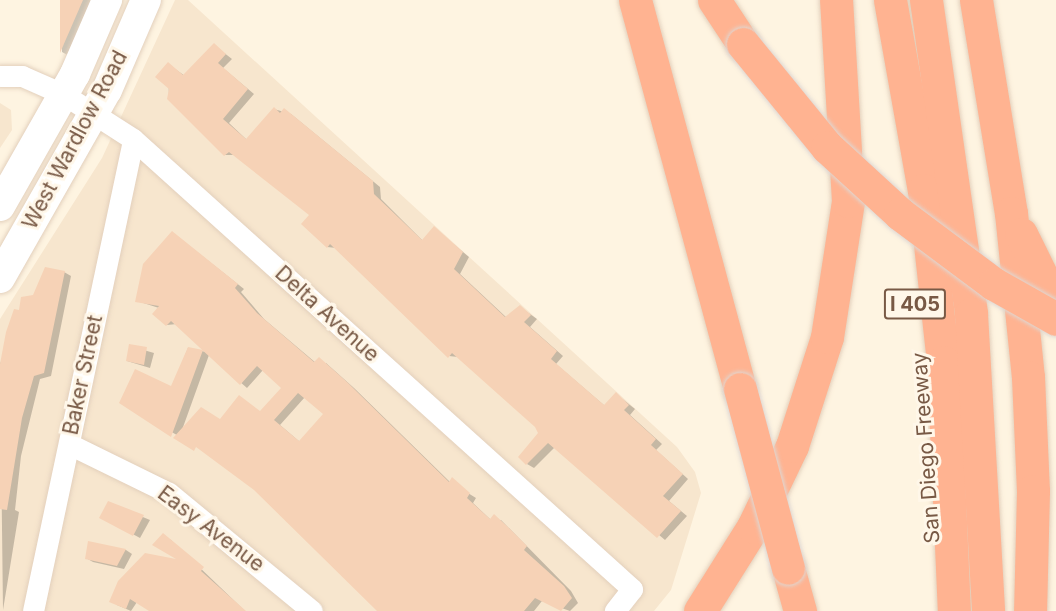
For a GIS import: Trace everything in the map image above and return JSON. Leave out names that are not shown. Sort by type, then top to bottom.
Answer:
[{"type":"highway","points":[[635,0],[800,611]]},
{"type":"highway","points":[[714,0],[743,44],[827,147],[900,214],[994,284],[1056,319]]},
{"type":"highway","points":[[700,611],[753,527],[792,446],[827,337],[848,201],[836,0]]},
{"type":"highway","name":"San Diego Freeway","points":[[869,0],[917,321],[934,611]]},
{"type":"highway","points":[[890,0],[924,190],[943,363],[954,611]]},
{"type":"highway","points":[[905,0],[949,287],[963,458],[967,611]]},
{"type":"highway","name":"I 405","points":[[926,0],[971,314],[988,611]]},
{"type":"highway","points":[[976,0],[1011,213],[1028,377],[1033,491],[1030,611]]},
{"type":"highway","points":[[1011,213],[1056,305]]},
{"type":"main road","name":"West Wardlow Road","points":[[0,206],[63,94],[106,0]]},
{"type":"main road","name":"West Wardlow Road","points":[[0,278],[94,113],[146,0]]},
{"type":"street","name":"Delta Avenue","points":[[0,76],[22,76],[63,94],[133,139],[632,589],[615,611]]},
{"type":"street","name":"Baker Street","points":[[33,611],[133,139]]},
{"type":"street","name":"Easy Avenue","points":[[69,444],[169,493],[312,611]]},
{"type":"shaded area","points":[[175,0],[188,0],[677,447],[695,472],[701,493],[671,590],[654,611],[0,611],[0,319],[102,158]]},
{"type":"shaded area","points":[[0,103],[11,110],[12,130],[0,148]]},
{"type":"building","points":[[60,0],[83,0],[60,53]]},
{"type":"building","points":[[214,43],[226,54],[218,63],[248,89],[223,119],[246,139],[274,107],[280,113],[284,108],[373,181],[374,194],[422,240],[434,226],[463,252],[454,269],[505,317],[520,305],[531,315],[524,322],[557,351],[551,359],[604,405],[616,392],[629,405],[624,410],[656,439],[651,445],[683,474],[663,496],[681,511],[657,538],[548,443],[526,465],[518,457],[538,433],[535,427],[452,353],[448,358],[330,244],[327,248],[301,224],[309,215],[229,152],[224,156],[167,99],[169,89],[155,77],[168,62],[183,75]]},
{"type":"building","points":[[172,231],[238,284],[235,288],[257,313],[314,362],[319,357],[347,382],[449,482],[452,477],[470,493],[467,498],[490,519],[494,514],[527,546],[524,550],[564,586],[572,598],[561,611],[535,598],[524,611],[377,611],[254,490],[196,447],[194,451],[173,438],[201,407],[220,419],[239,395],[260,411],[281,388],[257,366],[240,385],[171,321],[166,326],[152,314],[159,306],[135,302],[143,264]],"holes":[[[298,393],[323,414],[299,441],[274,420]]]},
{"type":"building","points":[[45,267],[65,271],[44,373],[34,376],[22,418],[7,510],[0,509],[0,364],[6,332],[14,309],[19,310],[21,297],[33,295]]},
{"type":"building","points":[[129,344],[147,347],[144,365],[126,361]]},
{"type":"building","points":[[188,347],[203,350],[171,437],[119,403],[135,369],[171,386]]},
{"type":"building","points":[[108,501],[144,515],[133,536],[99,518]]},
{"type":"building","points":[[163,533],[204,567],[201,571],[246,611],[149,611],[130,599],[126,609],[109,602],[118,581],[145,553],[176,559],[152,545]]},
{"type":"building","points":[[88,541],[126,549],[117,566],[85,559]]}]
